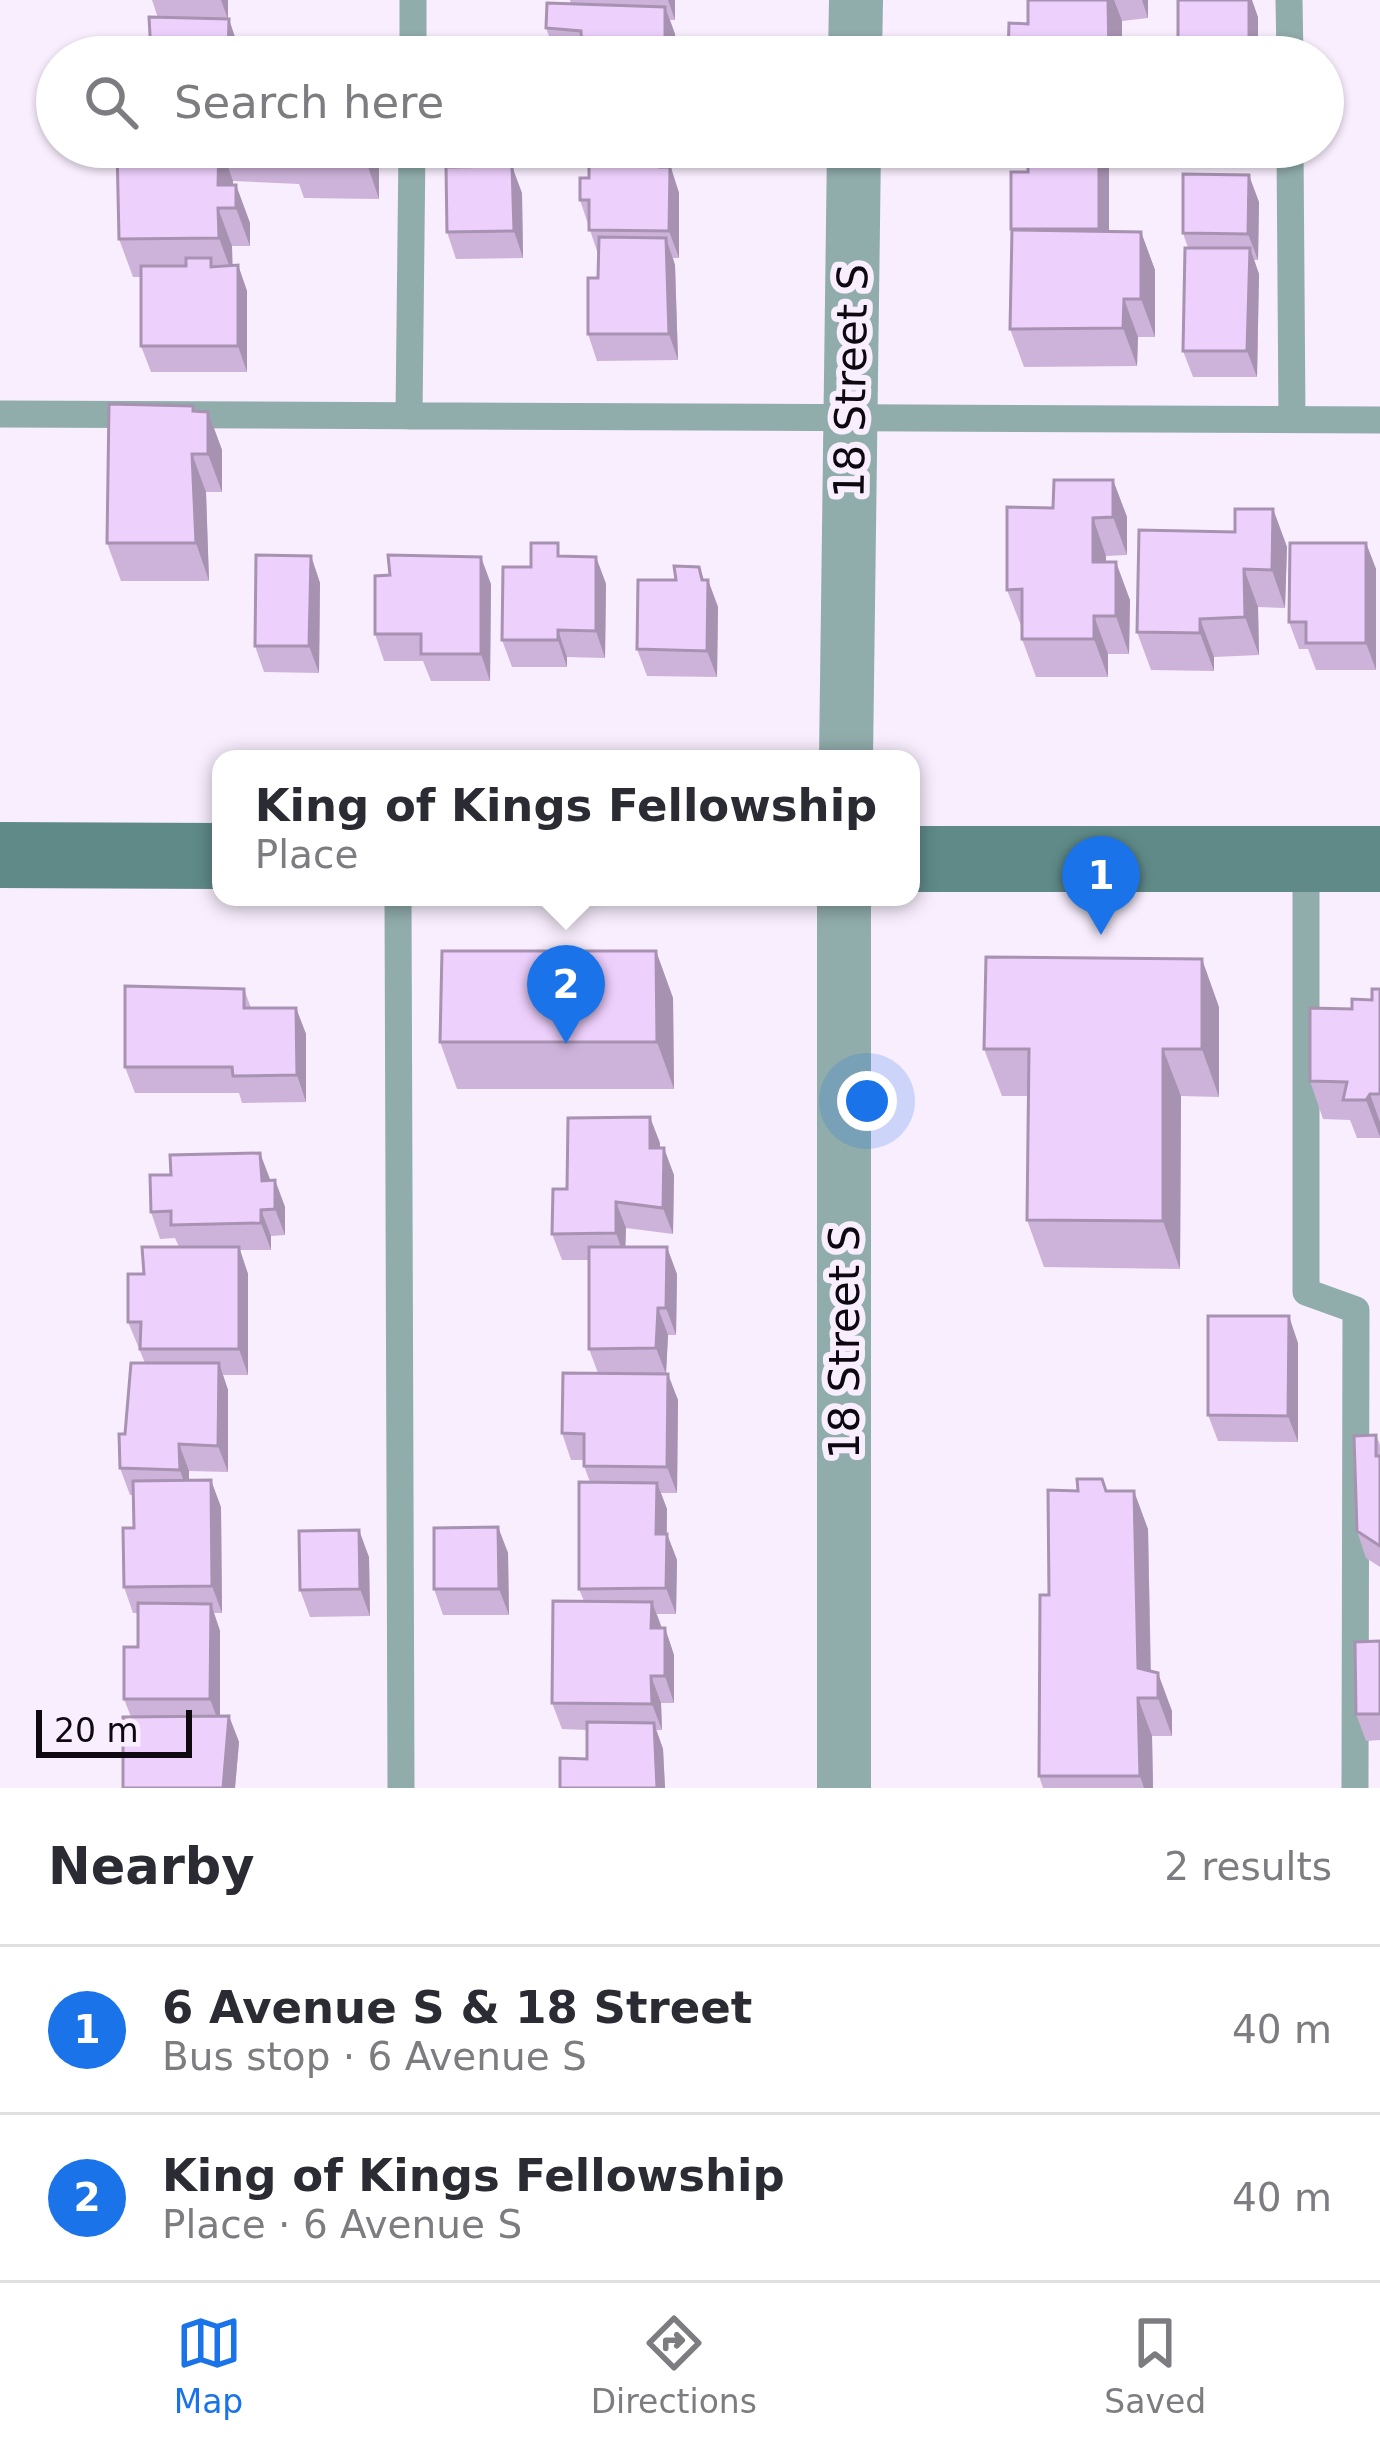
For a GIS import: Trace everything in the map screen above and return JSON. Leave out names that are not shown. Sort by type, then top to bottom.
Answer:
[{"type":"main road","points":[[0,855],[212,856]]},
{"type":"main road","points":[[920,859],[1380,859]]},
{"type":"street","points":[[855,36],[856,0]]},
{"type":"street","name":"18 Street S","points":[[846,750],[854,168]]},
{"type":"street","name":"18 Street S","points":[[844,906],[844,1788]]},
{"type":"lane","points":[[413,0],[413,36]]},
{"type":"lane","points":[[1289,0],[1290,36]]},
{"type":"lane","points":[[409,416],[412,168]]},
{"type":"lane","points":[[1290,168],[1292,419]]},
{"type":"lane","points":[[0,414],[1380,420]]},
{"type":"lane","points":[[1306,859],[1306,1292],[1368,1310],[1354,1788]]},
{"type":"lane","points":[[398,906],[401,1788]]},
{"type":"building","points":[[1028,0],[1108,0],[1109,36],[1009,36],[1009,23],[1028,24]]},
{"type":"building","points":[[1178,0],[1249,0],[1249,36],[1178,36]]},
{"type":"building","points":[[547,3],[665,7],[665,36],[581,36],[581,31],[546,28]]},
{"type":"building","points":[[149,17],[229,19],[229,36],[150,36]]},
{"type":"building","points":[[117,168],[218,168],[218,185],[236,185],[236,208],[218,208],[219,238],[119,239]]},
{"type":"building","points":[[446,168],[512,168],[514,231],[447,232]]},
{"type":"building","points":[[589,168],[670,168],[669,231],[589,230],[589,200],[580,200],[580,178],[589,178]]},
{"type":"building","points":[[1028,168],[1099,168],[1099,229],[1011,229],[1011,172],[1028,172]]},
{"type":"building","points":[[1183,174],[1249,175],[1248,234],[1183,233]]},
{"type":"building","points":[[1012,230],[1141,232],[1141,299],[1124,299],[1123,328],[1010,329]]},
{"type":"building","points":[[599,237],[666,238],[669,334],[588,334],[588,278],[598,278]]},
{"type":"building","points":[[1185,248],[1250,248],[1247,351],[1183,351]]},
{"type":"building","points":[[186,258],[211,258],[211,267],[238,265],[238,346],[141,346],[141,266],[186,266]]},
{"type":"building","points":[[109,404],[193,406],[193,411],[208,412],[208,454],[192,454],[196,543],[107,543]]},
{"type":"building","points":[[1054,480],[1113,480],[1113,517],[1093,518],[1093,562],[1116,562],[1116,616],[1094,616],[1094,639],[1022,639],[1022,589],[1007,590],[1007,507],[1053,508]]},
{"type":"building","points":[[1235,509],[1273,509],[1272,570],[1244,569],[1245,617],[1200,619],[1200,633],[1137,632],[1139,530],[1235,532]]},
{"type":"building","points":[[531,543],[558,543],[558,556],[596,557],[596,631],[558,630],[558,640],[502,640],[503,567],[531,567]]},
{"type":"building","points":[[1290,543],[1366,543],[1366,643],[1306,643],[1306,622],[1289,622]]},
{"type":"building","points":[[256,555],[311,556],[309,646],[255,646]]},
{"type":"building","points":[[388,555],[481,557],[481,654],[421,654],[421,634],[375,634],[375,576],[390,575]]},
{"type":"building","points":[[674,566],[699,567],[702,580],[708,580],[707,651],[637,649],[638,580],[676,580]]},
{"type":"building","points":[[442,951],[656,951],[657,1042],[440,1042]]},
{"type":"building","points":[[986,957],[1202,959],[1202,1049],[1163,1049],[1163,1221],[1027,1220],[1029,1049],[984,1049]]},
{"type":"building","points":[[125,986],[244,989],[244,1008],[296,1008],[297,1075],[233,1076],[232,1067],[125,1067]]},
{"type":"building","points":[[1372,989],[1380,989],[1380,1094],[1370,1094],[1366,1100],[1343,1100],[1347,1082],[1310,1081],[1310,1008],[1352,1009],[1352,999],[1372,1000]]},
{"type":"building","points":[[650,1117],[650,1148],[664,1148],[663,1208],[616,1202],[616,1233],[552,1234],[553,1189],[567,1189],[568,1118]]},
{"type":"building","points":[[260,1153],[262,1181],[275,1180],[275,1209],[261,1210],[261,1223],[171,1225],[171,1211],[151,1212],[150,1175],[171,1175],[170,1155]]},
{"type":"building","points":[[142,1247],[239,1247],[239,1349],[140,1349],[141,1322],[128,1322],[128,1274],[144,1274]]},
{"type":"building","points":[[589,1247],[667,1247],[666,1308],[658,1308],[656,1348],[589,1349]]},
{"type":"building","points":[[1208,1316],[1289,1316],[1288,1416],[1208,1415]]},
{"type":"building","points":[[131,1363],[219,1363],[218,1446],[179,1444],[180,1470],[120,1468],[119,1434],[125,1434]]},
{"type":"building","points":[[563,1373],[668,1374],[667,1467],[584,1466],[584,1434],[562,1433]]},
{"type":"building","points":[[1376,1435],[1380,1546],[1357,1531],[1354,1436]]},
{"type":"building","points":[[1077,1479],[1102,1479],[1106,1491],[1134,1491],[1138,1668],[1158,1673],[1158,1698],[1138,1698],[1140,1776],[1039,1776],[1040,1595],[1049,1595],[1048,1490],[1078,1491]]},
{"type":"building","points":[[211,1480],[212,1586],[124,1587],[123,1528],[134,1528],[133,1481]]},
{"type":"building","points":[[579,1482],[657,1483],[656,1534],[667,1534],[666,1588],[579,1589]]},
{"type":"building","points":[[498,1527],[499,1589],[434,1589],[434,1528]]},
{"type":"building","points":[[359,1530],[360,1589],[300,1590],[299,1531]]},
{"type":"building","points":[[553,1601],[652,1602],[651,1628],[665,1628],[665,1676],[651,1676],[652,1704],[552,1703]]},
{"type":"building","points":[[138,1603],[211,1604],[210,1699],[124,1699],[124,1647],[138,1647]]},
{"type":"building","points":[[1380,1641],[1380,1714],[1356,1714],[1355,1642]]},
{"type":"building","points":[[229,1716],[223,1788],[123,1788],[123,1717]]},
{"type":"building","points":[[587,1722],[654,1723],[657,1788],[560,1788],[560,1758],[587,1759]]},
{"type":"place","name":"6 Avenue S & 18 Street","points":[[1101,935]]},
{"type":"place","name":"King of Kings Fellowship","points":[[566,1044]]}]
